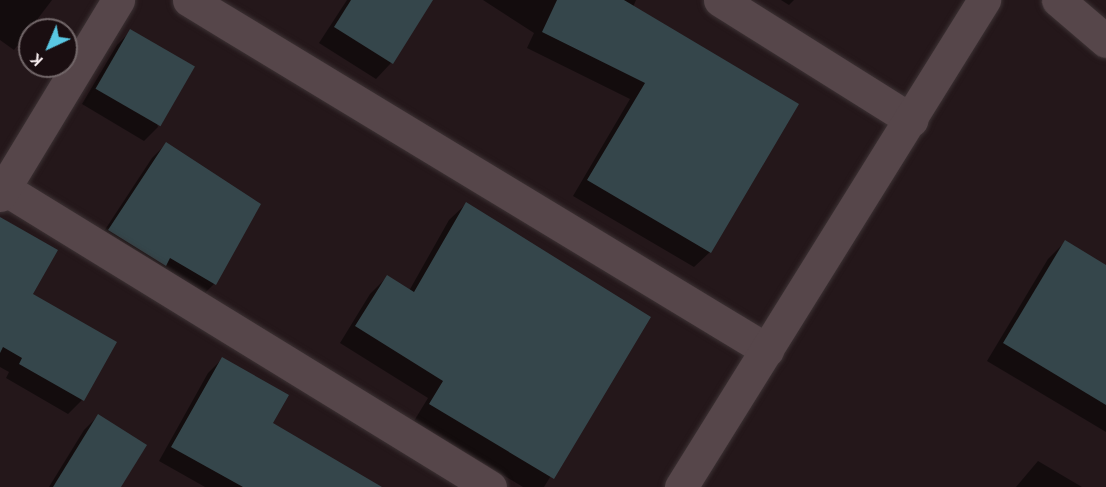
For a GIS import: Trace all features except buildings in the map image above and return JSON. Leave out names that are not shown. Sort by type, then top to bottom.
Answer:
[{"type":"street","points":[[118,0],[1,190],[490,487]]},
{"type":"street","points":[[189,0],[767,350]]},
{"type":"street","points":[[720,0],[911,120]]},
{"type":"street","points":[[681,487],[984,0]]},
{"type":"street","points":[[1058,0],[1106,41]]}]
